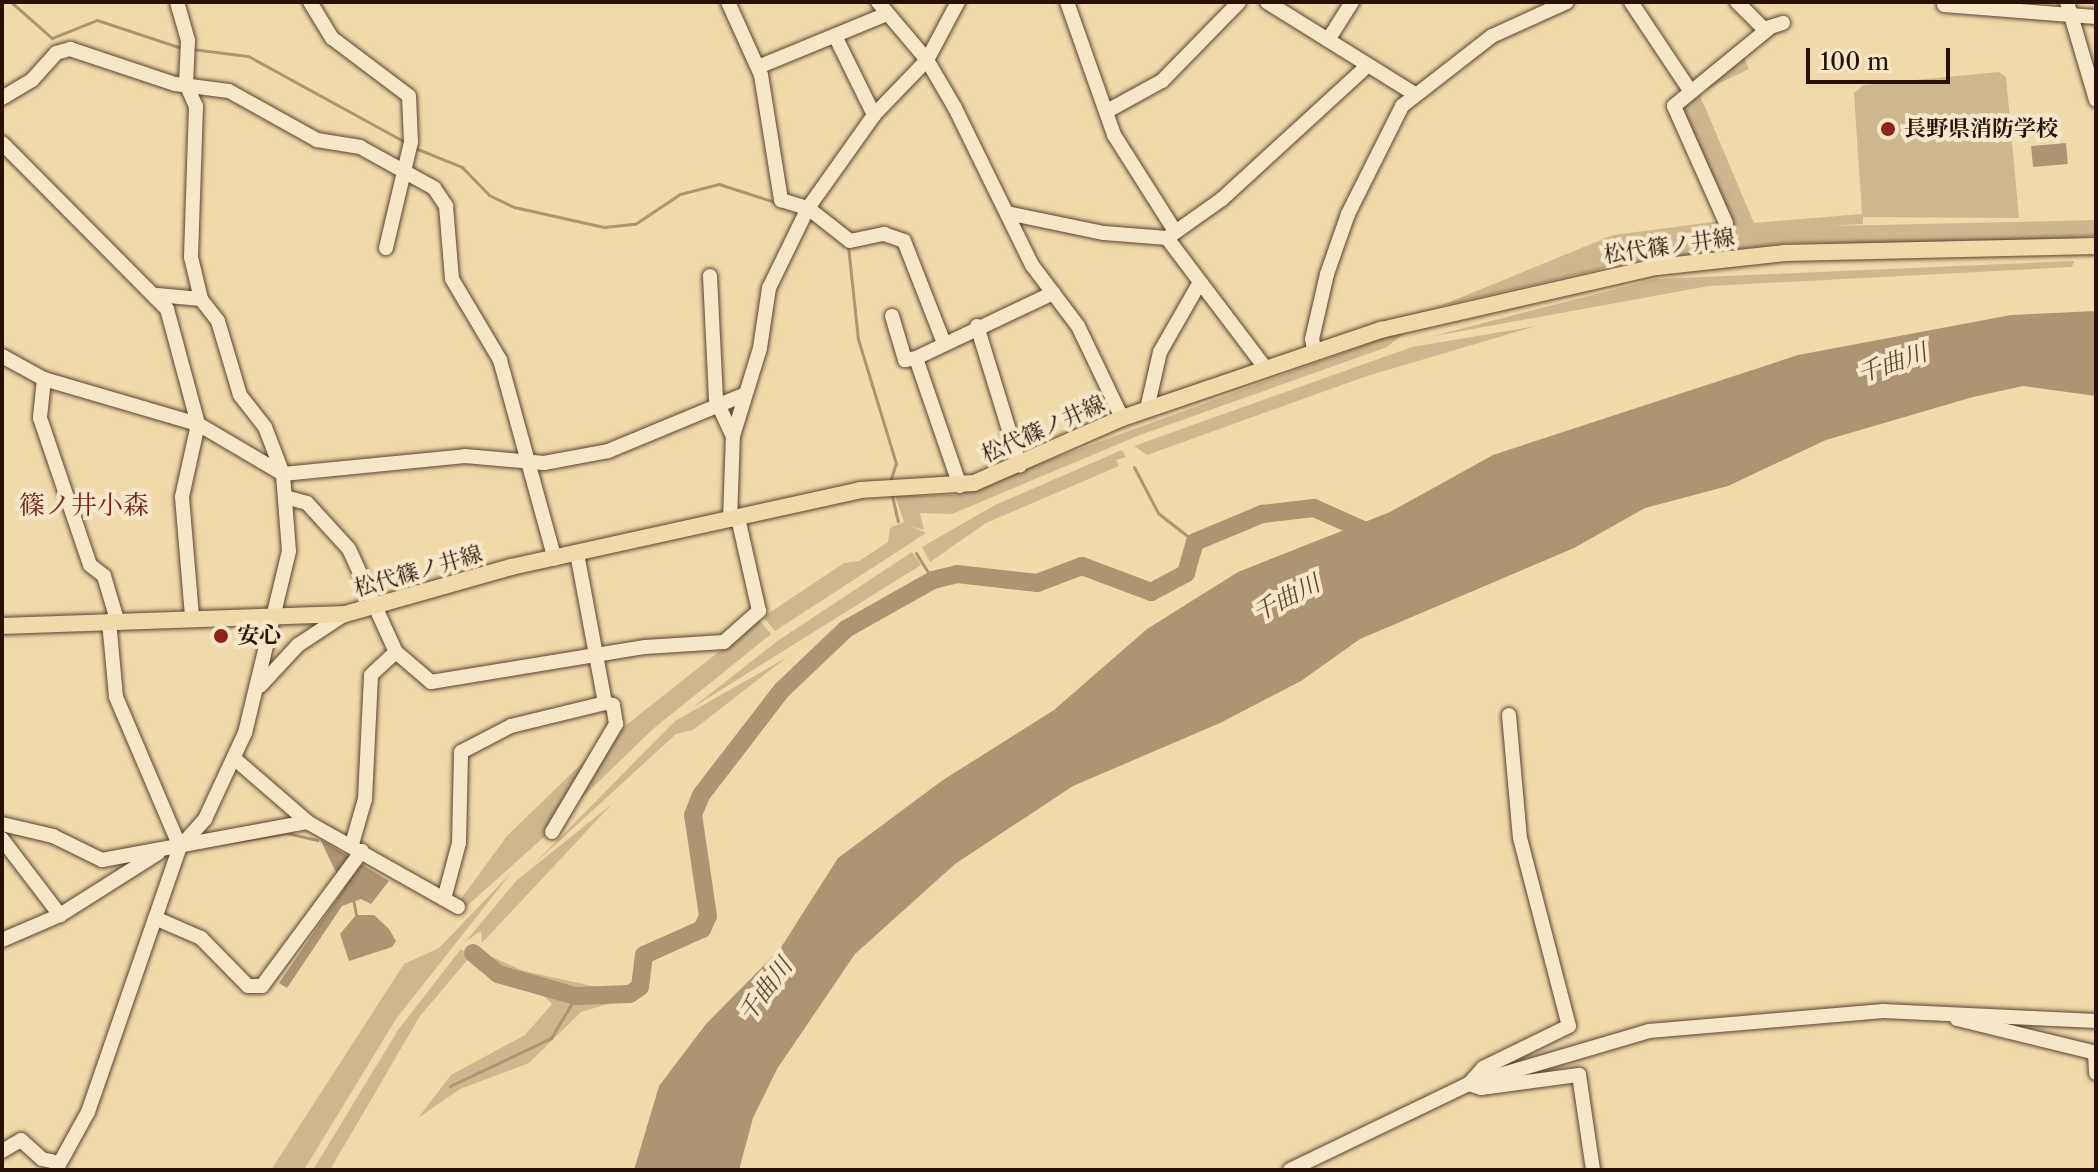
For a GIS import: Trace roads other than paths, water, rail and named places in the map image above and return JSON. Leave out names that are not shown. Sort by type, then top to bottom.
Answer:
[{"type":"main road","name":"松代篠ノ井線","points":[[2,626],[345,614],[555,559],[860,490],[960,486],[1020,466],[1122,418],[1315,353],[1437,316],[1672,265],[1785,253],[2096,246]]},
{"type":"street","points":[[2,1151],[21,1140],[42,1159],[58,1166],[88,1112],[180,847],[205,819],[235,759],[257,692],[289,551],[283,474],[265,427],[240,395],[218,321],[201,299],[191,257],[199,145],[196,106],[186,84],[189,50],[177,2]]},
{"type":"street","points":[[310,2],[332,38],[409,96],[410,145],[386,248]]},
{"type":"street","points":[[728,2],[758,67],[781,200],[808,208],[850,241],[884,234],[904,241],[944,343]]},
{"type":"street","points":[[285,497],[307,503],[349,549],[396,652],[431,682],[597,654],[724,642],[756,619],[734,519],[733,436],[743,395],[760,348],[769,288],[808,208],[874,115],[927,60],[958,2]]},
{"type":"street","points":[[1067,2],[1089,74],[1109,110],[1125,156],[1199,284],[1266,369]]},
{"type":"street","points":[[1109,110],[1162,81],[1239,2]]},
{"type":"street","points":[[1267,2],[1415,94]]},
{"type":"street","points":[[1328,40],[1352,2]]},
{"type":"street","points":[[1315,353],[1316,314],[1348,214],[1402,106],[1492,36],[1567,2]]},
{"type":"street","points":[[1631,2],[1691,92]]},
{"type":"street","points":[[1737,2],[1768,29]]},
{"type":"street","points":[[1944,5],[2068,7],[2096,17]]},
{"type":"street","points":[[2068,7],[2092,71],[2096,100]]},
{"type":"street","points":[[758,67],[836,38],[881,8],[927,60],[1007,213],[1053,293],[1078,326],[1122,418]]},
{"type":"street","points":[[1726,223],[1674,106],[1768,29],[1783,23]]},
{"type":"street","points":[[836,38],[874,115]]},
{"type":"street","points":[[2,98],[65,49],[186,84],[229,91],[317,140],[360,147],[434,188],[446,206],[452,279],[500,360],[555,559]]},
{"type":"street","points":[[1007,213],[1104,233],[1171,234],[1222,199],[1367,66]]},
{"type":"street","points":[[2,143],[157,295],[189,372],[198,424],[182,497],[192,617]]},
{"type":"street","points":[[710,276],[718,406],[733,436]]},
{"type":"street","points":[[1147,409],[1160,352],[1199,284]]},
{"type":"street","points":[[892,316],[905,360],[916,358],[977,326],[1053,293]]},
{"type":"street","points":[[157,295],[201,299]]},
{"type":"street","points":[[977,326],[1020,466]]},
{"type":"street","points":[[2,356],[44,379],[198,424],[283,474],[465,456],[530,461],[608,451],[743,395]]},
{"type":"street","points":[[916,358],[960,486]]},
{"type":"street","points":[[44,379],[40,418],[90,565],[104,576],[113,620],[116,697],[180,847]]},
{"type":"street","points":[[577,554],[605,703]]},
{"type":"street","points":[[257,692],[298,645],[345,614]]},
{"type":"street","points":[[155,918],[201,938],[248,986],[262,986],[341,879],[358,850],[365,799],[371,675],[396,652]]},
{"type":"street","points":[[235,759],[307,822],[451,903],[459,843],[461,752],[511,726],[605,703],[613,705],[616,733],[552,832]]},
{"type":"street","points":[[1469,1084],[1483,1068],[1569,1026],[1520,838],[1509,715]]},
{"type":"street","points":[[2,824],[63,839],[93,859],[158,852],[307,822]]},
{"type":"street","points":[[2,839],[60,915]]},
{"type":"street","points":[[2,940],[60,915],[158,852]]},
{"type":"street","points":[[1290,1170],[1469,1084],[1556,1054],[1687,1024],[1803,1013],[1933,1014],[2096,1021]]},
{"type":"street","points":[[1933,1014],[2096,1053],[2096,1073]]},
{"type":"street","points":[[1469,1084],[1481,1088],[1579,1075],[1593,1170]]},
{"type":"water","points":[[2066,143],[2068,164],[2033,167],[2031,146]]},
{"type":"water","name":"千曲川","points":[[2096,311],[2096,396],[2023,386],[1973,397],[1826,440],[1728,486],[1645,508],[1574,548],[1360,639],[1301,681],[1220,723],[1073,786],[955,864],[855,954],[777,1069],[753,1118],[739,1170],[634,1170],[659,1086],[706,1024],[780,949],[838,858],[943,780],[1054,710],[1147,629],[1238,572],[1390,512],[1493,455],[1798,355],[2011,315]]},
{"type":"water","points":[[320,839],[389,881],[371,904],[361,899],[342,906],[287,988],[279,983],[344,889]]},
{"type":"water","points":[[356,915],[374,915],[389,929],[396,941],[392,947],[349,961],[340,934]]},
{"type":"waterway","points":[[11,2],[52,38],[97,20],[184,49]]},
{"type":"waterway","points":[[192,49],[248,56],[405,142]]},
{"type":"waterway","points":[[415,148],[462,167],[489,195],[514,207],[604,227],[635,224],[680,194],[719,184],[778,203]]},
{"type":"waterway","points":[[848,246],[858,339],[896,463],[890,482]]},
{"type":"waterway","points":[[1134,467],[1158,513],[1195,542]]},
{"type":"waterway","points":[[892,496],[898,521]]},
{"type":"waterway","points":[[473,953],[498,974],[576,996],[630,994],[640,987],[644,955],[702,929],[708,916],[693,815],[701,795],[782,690],[846,629],[933,580],[957,574],[1037,583],[1082,566],[1151,592],[1186,573],[1195,542],[1262,514],[1314,508],[1372,534]]},
{"type":"waterway","points":[[916,553],[933,580]]},
{"type":"waterway","points":[[189,849],[287,833],[317,840]]},
{"type":"waterway","points":[[353,899],[356,915]]},
{"type":"waterway","points":[[450,1086],[551,1038],[576,996]]},
{"type":"place","name":"長野県消防学校","points":[[1888,129]]},
{"type":"place","name":"安心","points":[[221,636]]},
{"type":"district","name":"篠ノ井小森","points":[[84,506]]}]
